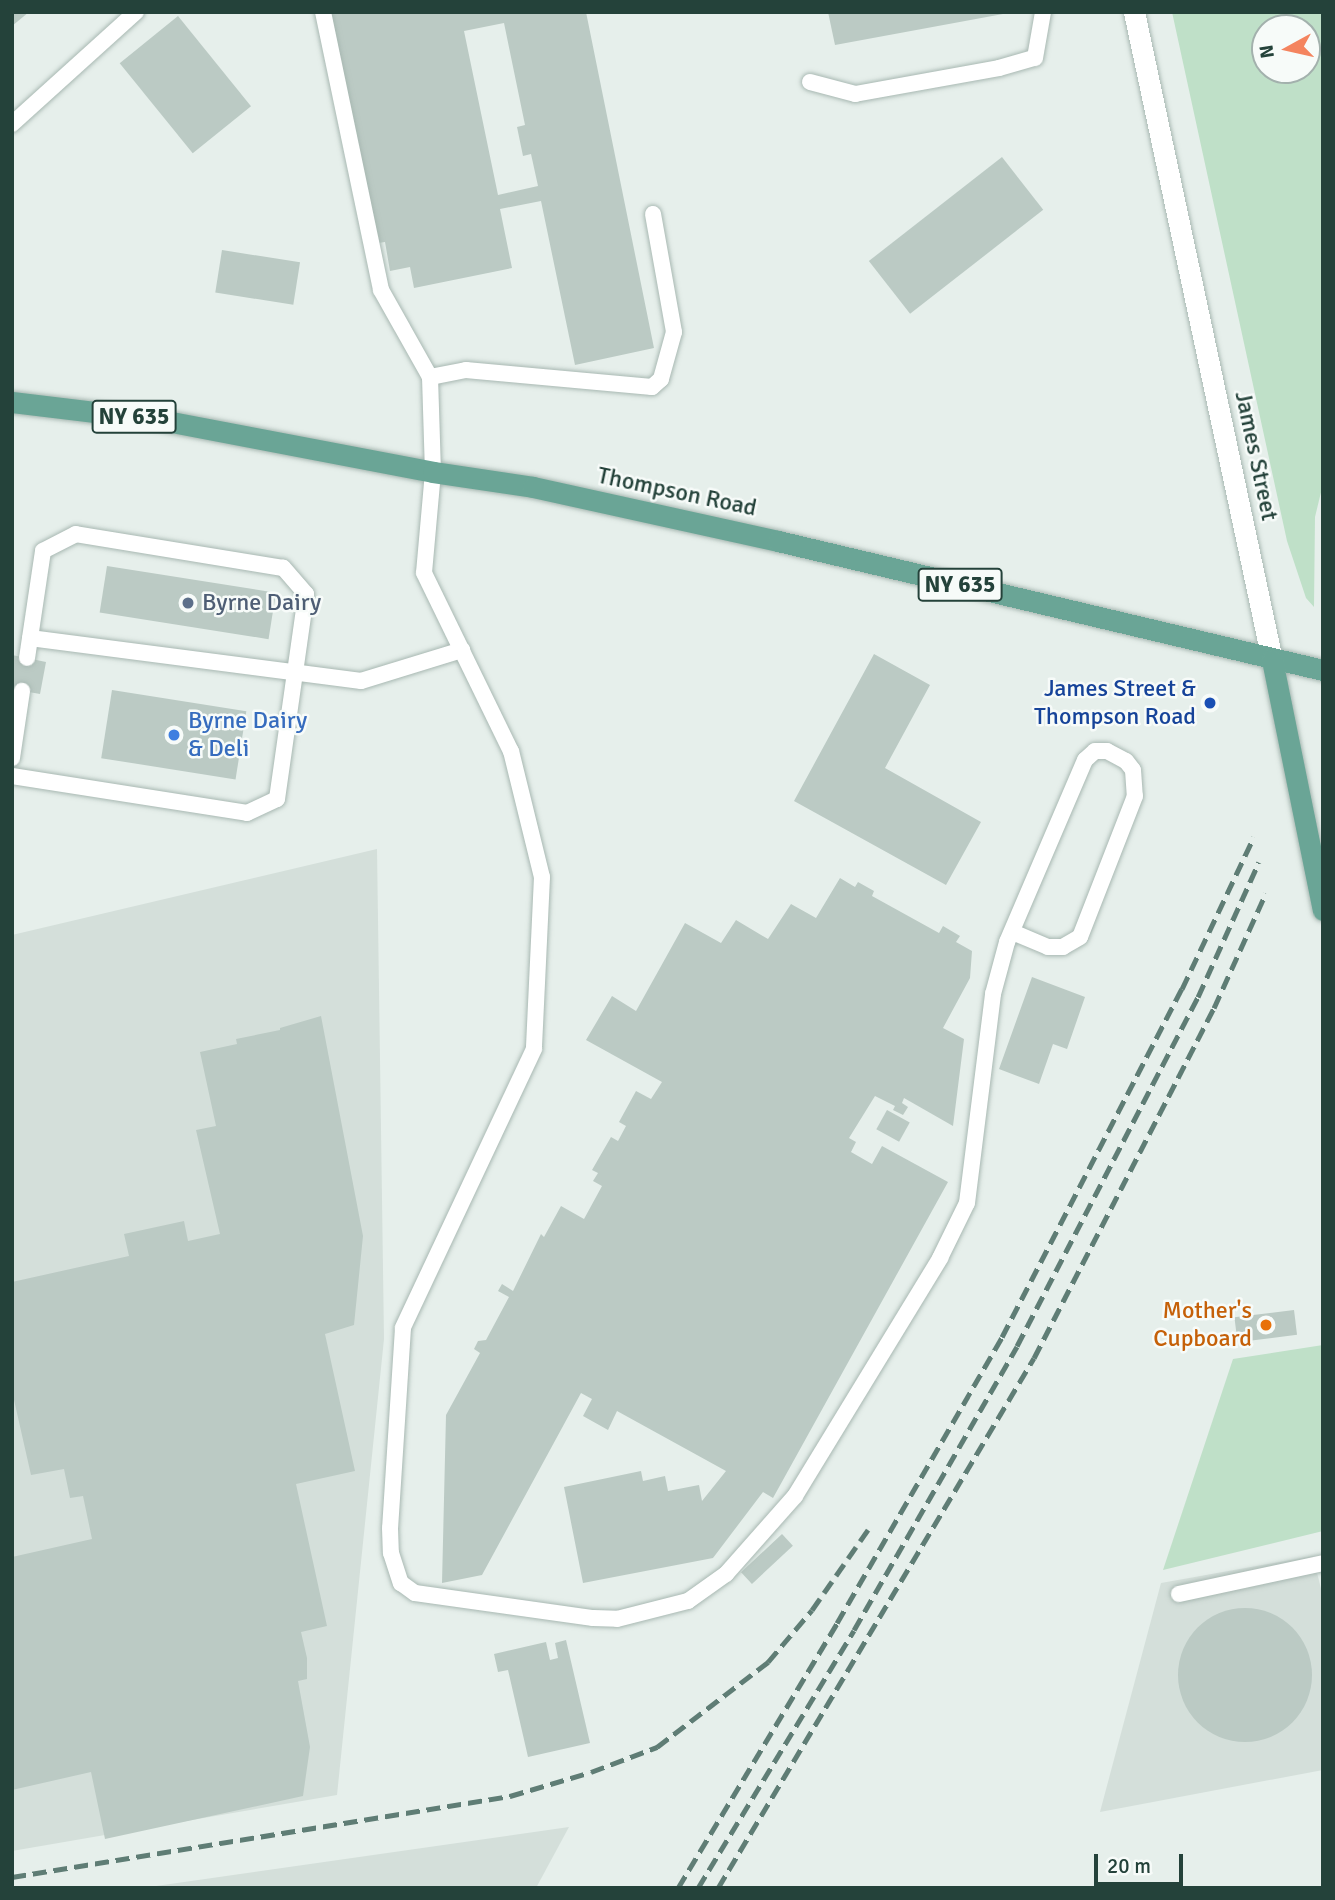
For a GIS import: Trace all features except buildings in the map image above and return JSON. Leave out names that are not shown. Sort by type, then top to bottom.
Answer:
[{"type":"main road","name":"James Street","points":[[1134,12],[1323,910]]},
{"type":"main road","name":"Thompson Road","points":[[12,402],[161,420],[433,472],[533,487],[730,530],[1323,670]]},
{"type":"lane","points":[[12,124],[136,12]]},
{"type":"lane","points":[[323,12],[381,290],[430,377],[433,472],[424,573],[511,751],[542,877],[534,1049],[403,1328],[391,1553],[401,1583],[415,1593],[617,1619],[688,1601],[726,1574],[795,1496],[940,1258],[967,1203],[993,994],[1012,932],[1085,760],[1095,751],[1107,751],[1126,761],[1133,770],[1135,796],[1080,937],[1063,947],[1048,947],[1012,932]]},
{"type":"lane","points":[[810,82],[855,94],[999,68],[1035,58],[1043,12]]},
{"type":"lane","points":[[430,377],[466,370],[652,387],[661,379],[674,332],[653,214]]},
{"type":"lane","points":[[12,776],[247,813],[276,799],[306,594],[283,568],[76,534],[43,551],[27,658]]},
{"type":"lane","points":[[30,638],[361,681],[462,650]]},
{"type":"lane","points":[[12,758],[22,691]]},
{"type":"lane","points":[[1179,1594],[1323,1563]]},
{"type":"shaded area","points":[[377,849],[384,1339],[337,1795],[12,1851],[12,935]]},
{"type":"shaded area","points":[[1313,1556],[1323,1597],[1323,1770],[1100,1812],[1161,1583]]},
{"type":"shaded area","points":[[569,1827],[536,1888],[142,1888]]},
{"type":"green space","points":[[1172,12],[1323,12],[1323,484],[1315,517],[1314,607],[1306,598],[1287,541]]},
{"type":"green space","points":[[1323,1345],[1323,1531],[1163,1570],[1233,1359]]},
{"type":"railway","points":[[678,1888],[837,1623],[1002,1337],[1182,989],[1254,837]]},
{"type":"railway","points":[[698,1888],[854,1630],[1017,1346],[1198,997],[1259,862]]},
{"type":"railway","points":[[718,1888],[1034,1358],[1214,1008],[1266,893]]},
{"type":"railway","points":[[12,1877],[510,1796],[591,1772],[657,1747],[768,1662],[812,1610],[870,1527]]},
{"type":"place","name":"Byrne Dairy","points":[[188,603]]},
{"type":"place","name":"James Street & Thompson Road","points":[[1210,703]]},
{"type":"place","name":"Byrne Dairy & Deli","points":[[174,735]]},
{"type":"place","name":"Mother's Cupboard","points":[[1266,1325]]}]
